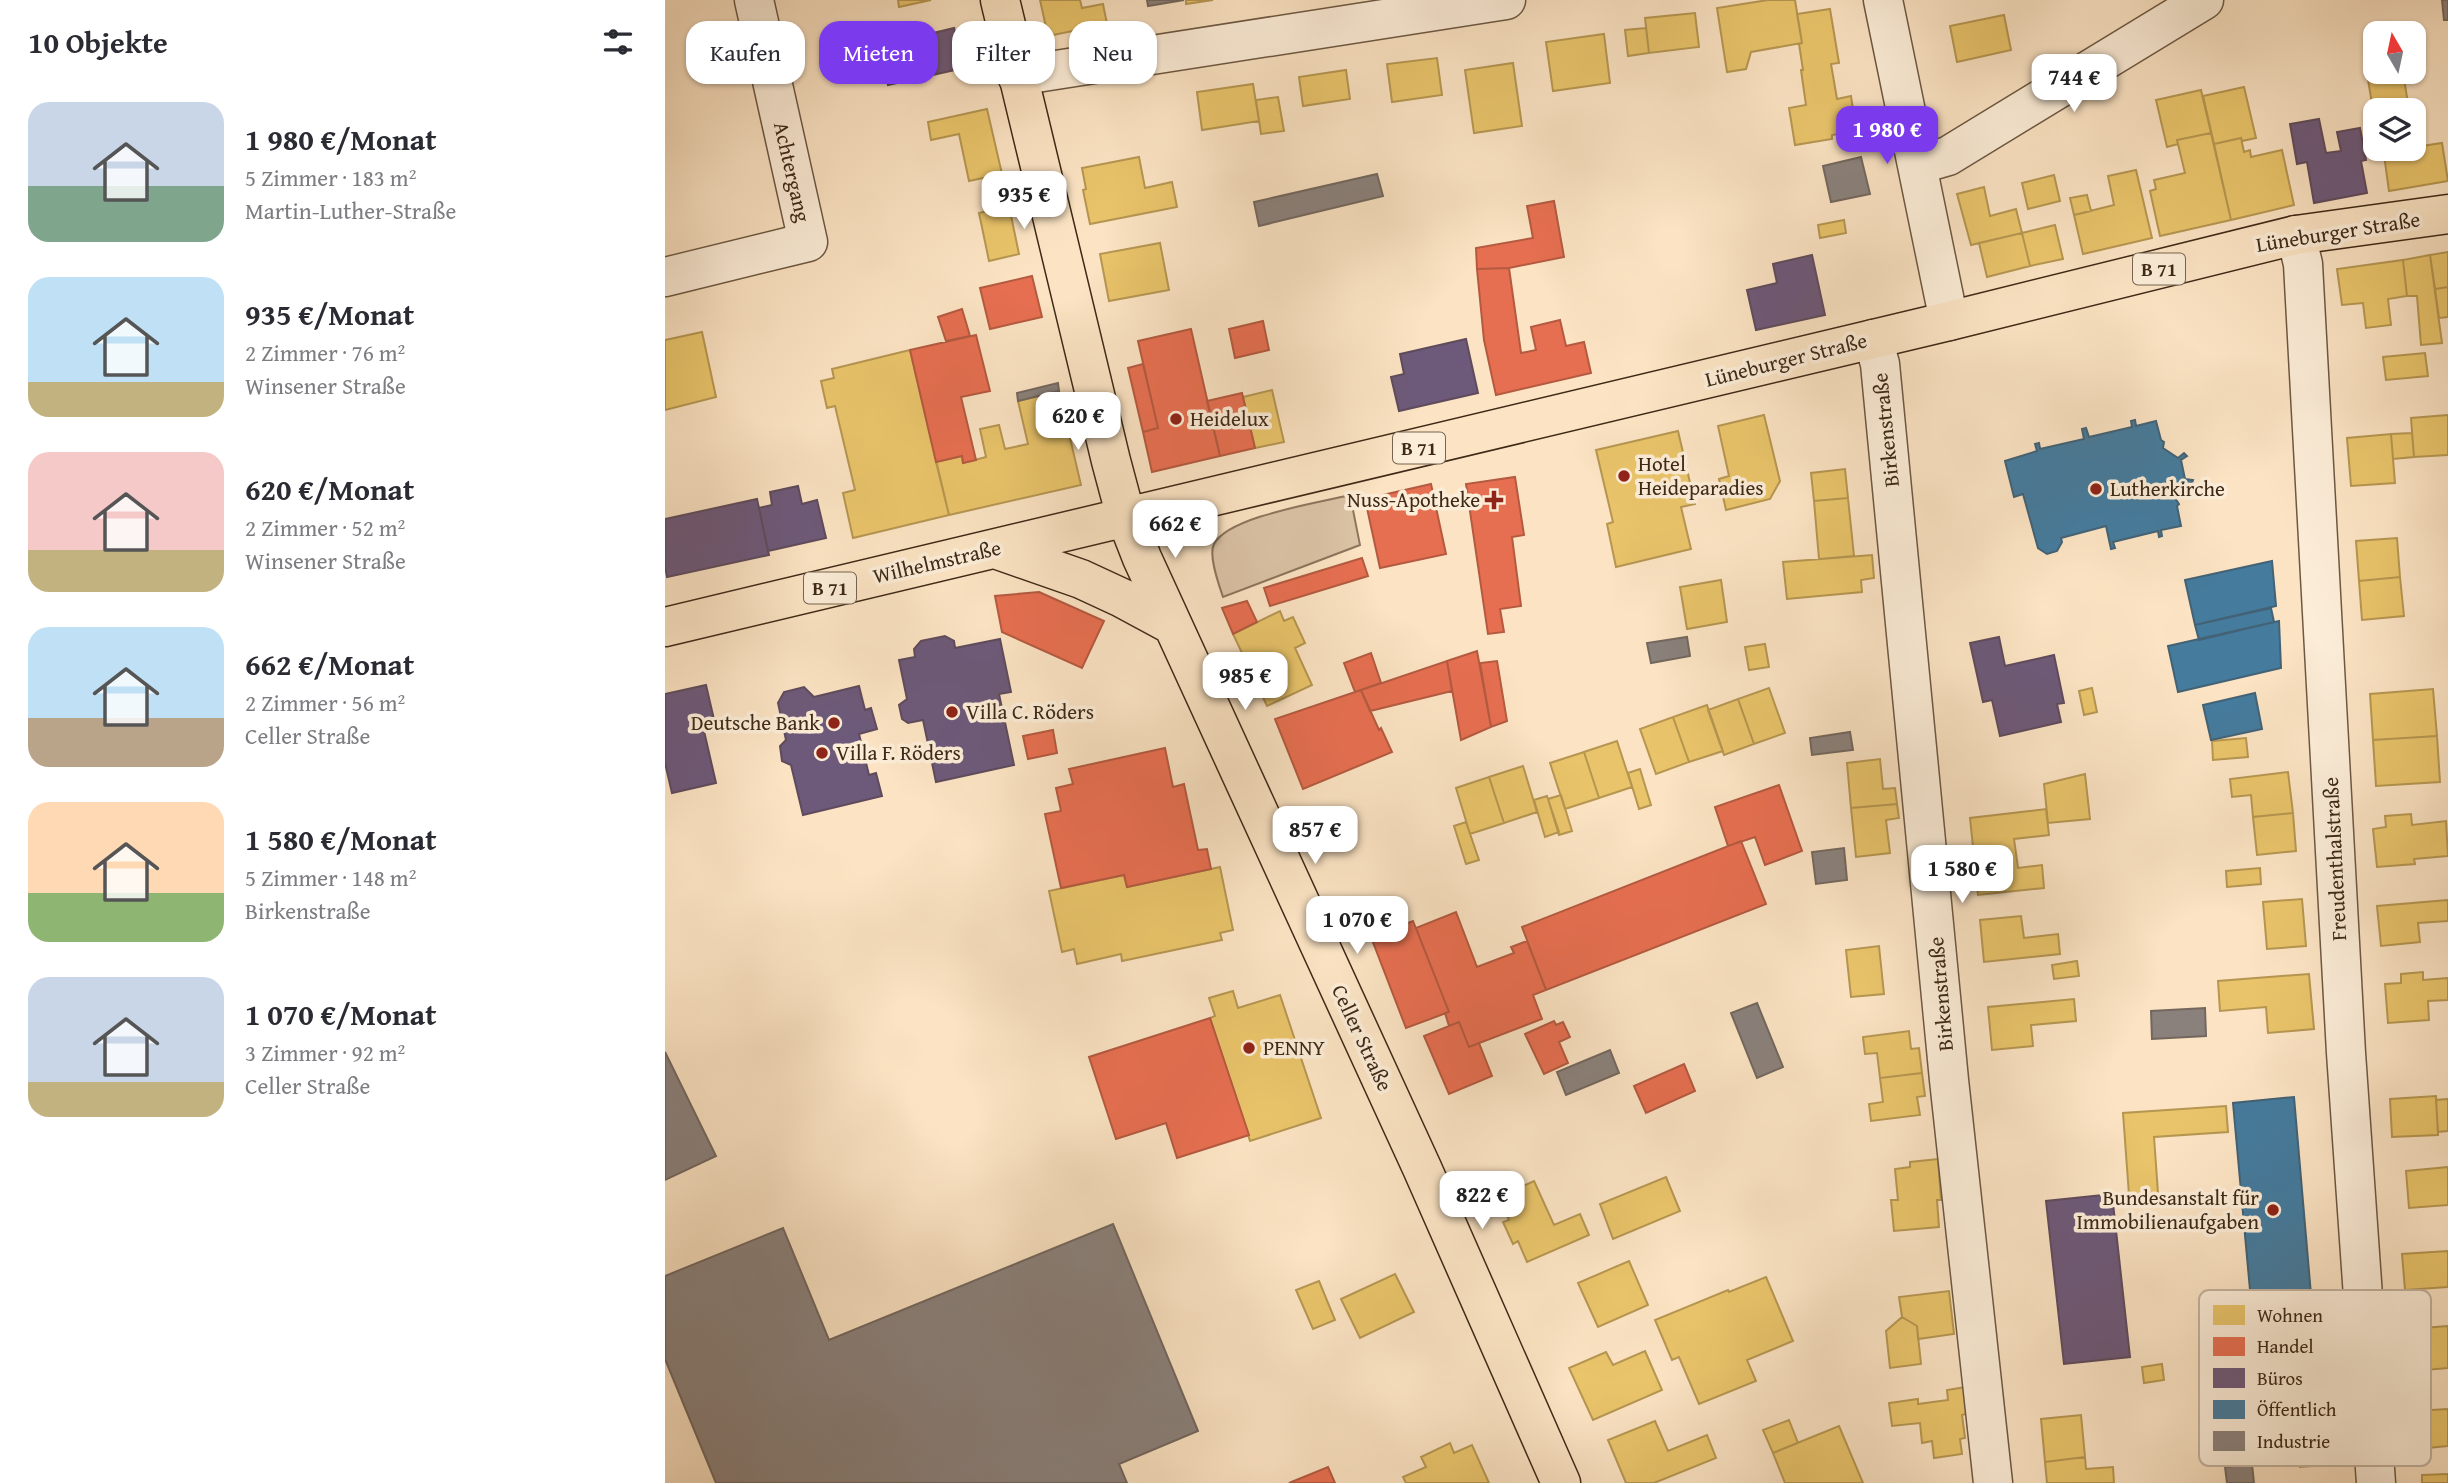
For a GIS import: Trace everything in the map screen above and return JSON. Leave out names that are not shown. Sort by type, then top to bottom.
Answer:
[{"type":"main road","name":"Celler Straße","points":[[1000,0],[1005,21]]},
{"type":"main road","name":"Celler Straße","points":[[1019,84],[1126,517],[1172,625],[1422,1168],[1561,1483]]},
{"type":"main road","name":"Lüneburger Straße","points":[[1126,517],[1949,321],[2296,235],[2448,214]]},
{"type":"main road","name":"Wilhelmstraße","points":[[665,627],[1126,517]]},
{"type":"main road","points":[[995,549],[1081,579],[1172,625]]},
{"type":"street","name":"Achtergang","points":[[665,276],[808,242],[754,0]]},
{"type":"street","points":[[1055,70],[1506,0]]},
{"type":"street","points":[[1882,0],[1949,321]]},
{"type":"street","points":[[1917,164],[1948,156],[2204,0]]},
{"type":"street","name":"Freudenthalstraße","points":[[2296,235],[2303,264],[2305,291],[2346,1053],[2363,1290]]},
{"type":"street","name":"Birkenstraße","points":[[1873,339],[1880,364],[1949,1080],[1993,1483]]},
{"type":"shaded area","points":[[1350,495],[1360,545],[1223,597],[1212,555],[1214,544],[1223,534],[1255,518]]},
{"type":"building: Wohnen","points":[[898,0],[931,0],[899,7]]},
{"type":"building: Wohnen","points":[[1040,0],[1080,0],[1082,8],[1103,4],[1106,21],[1069,21],[1069,32],[1055,35],[1055,21],[1045,21]]},
{"type":"building: Wohnen","points":[[1186,0],[1213,0],[1186,4]]},
{"type":"building: Wohnen","points":[[1768,0],[1795,0],[1802,43],[1751,52],[1746,69],[1727,72],[1717,8]]},
{"type":"building: Wohnen","points":[[1830,9],[1839,63],[1831,64],[1837,99],[1851,96],[1853,109],[1849,110],[1852,132],[1832,135],[1832,139],[1795,145],[1789,108],[1806,105],[1799,44],[1802,43],[1797,14]]},
{"type":"building: Wohnen","points":[[1695,13],[1699,47],[1649,53],[1645,18]]},
{"type":"building: Wohnen","points":[[2004,15],[2011,50],[1957,62],[1950,26]]},
{"type":"building: Wohnen","points":[[1646,28],[1649,53],[1628,56],[1625,30]]},
{"type":"building: Wohnen","points":[[1604,34],[1610,83],[1553,91],[1546,42]]},
{"type":"building: Wohnen","points":[[1437,58],[1442,95],[1392,102],[1387,64]]},
{"type":"building: Wohnen","points":[[1513,63],[1522,126],[1474,133],[1465,70]]},
{"type":"building: Wohnen","points":[[1346,70],[1350,99],[1303,106],[1299,77]]},
{"type":"building: Wohnen","points":[[1253,84],[1259,121],[1202,130],[1197,92]]},
{"type":"building: Wohnen","points":[[2369,84],[2405,84],[2407,98],[2371,98]]},
{"type":"building: Wohnen","points":[[2244,87],[2256,138],[2242,141],[2241,138],[2214,144],[2203,96]]},
{"type":"building: Wohnen","points":[[2201,90],[2211,133],[2177,140],[2178,144],[2167,147],[2156,100]]},
{"type":"building: Wohnen","points":[[1278,97],[1284,131],[1261,134],[1256,100]]},
{"type":"building: Wohnen","points":[[987,109],[1002,174],[969,181],[959,134],[931,140],[928,122]]},
{"type":"building: Wohnen","points":[[2211,133],[2231,220],[2160,236],[2150,191],[2156,189],[2154,180],[2185,173],[2177,140]]},
{"type":"building: Wohnen","points":[[2241,138],[2244,152],[2250,150],[2251,157],[2282,150],[2294,205],[2231,220],[2214,144]]},
{"type":"building: Wohnen","points":[[2442,143],[2448,181],[2389,191],[2385,161],[2426,161],[2426,145]]},
{"type":"building: Wohnen","points":[[1139,157],[1145,188],[1172,182],[1177,207],[1090,224],[1083,190],[1086,189],[1082,168]]},
{"type":"building: Wohnen","points":[[2136,170],[2152,238],[2083,254],[2074,215],[2114,205],[2108,176]]},
{"type":"building: Wohnen","points":[[2054,175],[2060,201],[2028,209],[2022,183]]},
{"type":"building: Wohnen","points":[[1984,187],[1990,216],[2016,209],[2022,233],[1971,245],[1957,194]]},
{"type":"building: Wohnen","points":[[2087,195],[2091,211],[2074,215],[2070,198]]},
{"type":"building: Wohnen","points":[[1009,206],[1019,254],[989,261],[979,213]]},
{"type":"building: Wohnen","points":[[1844,220],[1846,233],[1820,238],[1818,225]]},
{"type":"building: Wohnen","points":[[2055,225],[2063,259],[2030,266],[2022,233]]},
{"type":"building: Wohnen","points":[[2022,233],[2030,266],[1987,277],[1979,243]]},
{"type":"building: Wohnen","points":[[1160,243],[1169,290],[1109,301],[1100,254]]},
{"type":"building: Wohnen","points":[[2448,252],[2448,287],[2435,289],[2430,255]]},
{"type":"building: Wohnen","points":[[2430,255],[2442,343],[2421,345],[2417,296],[2407,296],[2403,260]]},
{"type":"building: Wohnen","points":[[2403,260],[2407,296],[2388,299],[2391,325],[2366,328],[2363,303],[2342,305],[2337,269]]},
{"type":"building: Wohnen","points":[[2448,287],[2448,317],[2439,318],[2435,289]]},
{"type":"building: Wohnen","points":[[702,332],[716,397],[665,410],[665,340]]},
{"type":"building: Wohnen","points":[[910,350],[949,515],[853,538],[843,493],[855,490],[835,406],[827,408],[821,381],[834,378],[832,369]]},
{"type":"building: Wohnen","points":[[2425,353],[2428,376],[2386,380],[2383,357]]},
{"type":"building: Wohnen","points":[[1272,390],[1284,442],[1255,448],[1243,397]]},
{"type":"building: Wohnen","points":[[1059,391],[1081,485],[949,515],[936,462],[962,456],[963,463],[986,457],[980,429],[999,425],[1005,449],[1028,444],[1018,401]]},
{"type":"building: Wohnen","points":[[1764,415],[1780,481],[1770,499],[1726,510],[1719,479],[1729,476],[1718,426]]},
{"type":"building: Wohnen","points":[[2448,415],[2448,455],[2414,457],[2411,418]]},
{"type":"building: Wohnen","points":[[1678,431],[1695,504],[1681,507],[1691,549],[1616,567],[1607,524],[1613,522],[1596,450]]},
{"type":"building: Wohnen","points":[[2412,433],[2414,457],[2393,459],[2391,434]]},
{"type":"building: Wohnen","points":[[2391,434],[2395,483],[2351,486],[2347,438]]},
{"type":"building: Wohnen","points":[[1845,469],[1848,498],[1814,501],[1811,473]]},
{"type":"building: Wohnen","points":[[1848,498],[1854,556],[1819,559],[1814,501]]},
{"type":"building: Wohnen","points":[[2397,538],[2400,577],[2359,581],[2356,541]]},
{"type":"building: Wohnen","points":[[1872,555],[1874,578],[1861,580],[1862,592],[1787,599],[1783,562]]},
{"type":"building: Wohnen","points":[[2400,577],[2404,616],[2362,620],[2359,581]]},
{"type":"building: Wohnen","points":[[1721,580],[1727,622],[1687,629],[1680,587]]},
{"type":"building: Wohnen","points":[[1280,611],[1284,621],[1293,617],[1305,643],[1295,648],[1312,685],[1267,706],[1233,634]]},
{"type":"building: Wohnen","points":[[1765,644],[1769,667],[1749,670],[1745,647]]},
{"type":"building: Wohnen","points":[[1769,688],[1785,733],[1754,744],[1738,699]]},
{"type":"building: Wohnen","points":[[2092,688],[2097,712],[2084,715],[2079,691]]},
{"type":"building: Wohnen","points":[[2433,689],[2437,736],[2373,740],[2370,694]]},
{"type":"building: Wohnen","points":[[1738,699],[1754,744],[1724,755],[1708,710]]},
{"type":"building: Wohnen","points":[[1707,705],[1723,751],[1689,762],[1673,717]]},
{"type":"building: Wohnen","points":[[1673,717],[1689,762],[1656,774],[1640,729]]},
{"type":"building: Wohnen","points":[[2437,736],[2440,782],[2376,786],[2373,740]]},
{"type":"building: Wohnen","points":[[2246,738],[2248,757],[2213,760],[2212,741]]},
{"type":"building: Wohnen","points":[[1617,741],[1632,787],[1599,798],[1584,752]]},
{"type":"building: Wohnen","points":[[1584,752],[1599,798],[1565,809],[1550,763]]},
{"type":"building: Wohnen","points":[[1880,759],[1883,789],[1895,788],[1897,804],[1851,808],[1847,763]]},
{"type":"building: Wohnen","points":[[1523,766],[1537,812],[1504,823],[1489,777]]},
{"type":"building: Wohnen","points":[[1640,769],[1651,805],[1639,809],[1628,773]]},
{"type":"building: Wohnen","points":[[2288,772],[2293,813],[2253,817],[2251,795],[2232,797],[2230,779]]},
{"type":"building: Wohnen","points":[[2085,774],[2090,819],[2048,823],[2044,784]]},
{"type":"building: Wohnen","points":[[1489,777],[1504,823],[1470,834],[1456,788]]},
{"type":"building: Wohnen","points":[[1561,795],[1572,831],[1559,835],[1548,799]]},
{"type":"building: Wohnen","points":[[1547,796],[1559,832],[1545,837],[1534,800]]},
{"type":"building: Wohnen","points":[[1897,804],[1899,818],[1886,820],[1890,853],[1856,857],[1851,808]]},
{"type":"building: Wohnen","points":[[2046,809],[2049,835],[2014,839],[2018,868],[2042,865],[2044,888],[1978,895],[1970,818]]},
{"type":"building: Wohnen","points":[[2293,813],[2296,851],[2257,855],[2253,817]]},
{"type":"building: Wohnen","points":[[2411,814],[2412,825],[2446,821],[2448,856],[2414,859],[2415,864],[2377,867],[2373,829],[2386,827],[2385,816]]},
{"type":"building: Wohnen","points":[[1466,822],[1479,860],[1466,864],[1454,826]]},
{"type":"building: Wohnen","points":[[1220,867],[1233,930],[1220,933],[1222,940],[1122,961],[1121,954],[1077,964],[1074,949],[1062,952],[1049,891],[1124,875],[1127,887]]},
{"type":"building: Wohnen","points":[[2260,868],[2261,884],[2227,887],[2226,871]]},
{"type":"building: Wohnen","points":[[2302,899],[2306,946],[2267,949],[2263,902]]},
{"type":"building: Wohnen","points":[[2448,900],[2448,921],[2418,923],[2420,942],[2381,946],[2377,906]]},
{"type":"building: Wohnen","points":[[2021,916],[2024,938],[2058,934],[2060,954],[1984,962],[1980,920]]},
{"type":"building: Wohnen","points":[[1879,946],[1884,994],[1851,997],[1846,950]]},
{"type":"building: Wohnen","points":[[2077,961],[2079,976],[2054,979],[2052,965]]},
{"type":"building: Wohnen","points":[[2423,972],[2423,980],[2448,978],[2448,1000],[2428,1001],[2429,1020],[2388,1023],[2385,984],[2401,983],[2401,974]]},
{"type":"building: Wohnen","points":[[2309,974],[2314,1029],[2268,1033],[2266,1007],[2220,1011],[2218,981]]},
{"type":"building: Wohnen","points":[[1233,991],[1238,1008],[1280,995],[1321,1118],[1250,1141],[1210,1018],[1215,1016],[1209,998]]},
{"type":"building: Wohnen","points":[[2074,999],[2076,1021],[2031,1025],[2033,1046],[1992,1050],[1988,1007]]},
{"type":"building: Wohnen","points":[[1909,1031],[1911,1049],[1919,1048],[1922,1073],[1880,1078],[1877,1053],[1865,1054],[1863,1037]]},
{"type":"building: Wohnen","points":[[1922,1073],[1925,1096],[1917,1097],[1920,1115],[1871,1121],[1869,1104],[1883,1102],[1880,1078]]},
{"type":"building: Wohnen","points":[[2436,1096],[2438,1135],[2392,1137],[2390,1099]]},
{"type":"building: Wohnen","points":[[2448,1099],[2448,1131],[2438,1132],[2436,1100]]},
{"type":"building: Wohnen","points":[[2226,1106],[2228,1132],[2154,1137],[2158,1193],[2129,1195],[2123,1113]]},
{"type":"building: Wohnen","points":[[1938,1159],[1941,1200],[1937,1200],[1939,1227],[1894,1231],[1891,1200],[1898,1200],[1895,1169],[1910,1167],[1910,1162]]},
{"type":"building: Wohnen","points":[[2448,1167],[2448,1205],[2409,1208],[2406,1171]]},
{"type":"building: Wohnen","points":[[1666,1177],[1680,1211],[1613,1239],[1600,1204]]},
{"type":"building: Wohnen","points":[[1534,1181],[1554,1225],[1580,1214],[1589,1235],[1527,1262],[1518,1241],[1513,1244],[1503,1222],[1509,1220],[1499,1197]]},
{"type":"building: Wohnen","points":[[2448,1251],[2448,1287],[2405,1290],[2402,1254]]},
{"type":"building: Wohnen","points":[[1629,1261],[1648,1305],[1598,1327],[1578,1283]]},
{"type":"building: Wohnen","points":[[1395,1274],[1414,1312],[1360,1338],[1341,1299]]},
{"type":"building: Wohnen","points":[[1766,1277],[1793,1341],[1747,1360],[1756,1381],[1699,1404],[1679,1357],[1672,1360],[1655,1320]]},
{"type":"building: Wohnen","points":[[1319,1281],[1335,1320],[1313,1329],[1296,1290]]},
{"type":"building: Wohnen","points":[[1949,1291],[1954,1334],[1918,1339],[1917,1326],[1902,1317],[1899,1297]]},
{"type":"building: Wohnen","points":[[1902,1317],[1917,1326],[1921,1364],[1890,1368],[1886,1331]]},
{"type":"building: Wohnen","points":[[2448,1326],[2448,1368],[2431,1370],[2431,1327]]},
{"type":"building: Wohnen","points":[[1645,1351],[1662,1390],[1593,1420],[1569,1368],[1606,1352],[1613,1365]]},
{"type":"building: Wohnen","points":[[2162,1364],[2164,1380],[2144,1383],[2142,1367]]},
{"type":"building: Wohnen","points":[[1966,1387],[1969,1413],[1962,1415],[1965,1438],[1960,1439],[1962,1454],[1934,1458],[1932,1441],[1922,1443],[1920,1423],[1892,1426],[1889,1403],[1918,1399],[1918,1404],[1948,1400],[1947,1390]]},
{"type":"building: Wohnen","points":[[2448,1409],[2448,1446],[2431,1448],[2431,1410]]},
{"type":"building: Wohnen","points":[[2081,1415],[2085,1457],[2045,1462],[2041,1419]]},
{"type":"building: Wohnen","points":[[1789,1420],[1798,1443],[1773,1453],[1763,1430]]},
{"type":"building: Wohnen","points":[[1655,1421],[1668,1451],[1707,1435],[1716,1458],[1654,1483],[1626,1483],[1608,1440]]},
{"type":"building: Wohnen","points":[[1839,1426],[1863,1483],[1785,1483],[1773,1453]]},
{"type":"building: Wohnen","points":[[1450,1443],[1454,1453],[1472,1445],[1489,1483],[1406,1483],[1403,1477],[1426,1467],[1421,1457]]},
{"type":"building: Wohnen","points":[[2085,1457],[2086,1469],[2113,1467],[2114,1483],[2047,1483],[2045,1462]]},
{"type":"building: Wohnen","points":[[2448,1474],[2448,1483],[2422,1483],[2422,1475]]},
{"type":"building: Handel","points":[[1554,201],[1564,257],[1509,268],[1477,269],[1476,248],[1533,238],[1527,206]]},
{"type":"building: Handel","points":[[1509,268],[1521,353],[1536,350],[1531,327],[1560,320],[1566,346],[1584,342],[1591,373],[1496,395],[1484,340],[1477,269]]},
{"type":"building: Handel","points":[[1032,276],[1042,317],[990,329],[980,288]]},
{"type":"building: Handel","points":[[962,309],[970,336],[946,341],[938,317]]},
{"type":"building: Handel","points":[[1263,321],[1269,350],[1235,358],[1229,329]]},
{"type":"building: Handel","points":[[1191,329],[1220,456],[1152,472],[1143,432],[1158,428],[1138,341]]},
{"type":"building: Handel","points":[[976,335],[990,391],[961,397],[976,460],[963,463],[962,456],[936,462],[910,350]]},
{"type":"building: Handel","points":[[1143,364],[1158,428],[1143,432],[1128,368]]},
{"type":"building: Handel","points":[[1242,393],[1255,448],[1220,456],[1207,401]]},
{"type":"building: Handel","points":[[1515,477],[1524,535],[1512,537],[1521,606],[1500,609],[1504,632],[1488,634],[1466,484]]},
{"type":"building: Handel","points":[[1431,484],[1446,554],[1380,568],[1365,499]]},
{"type":"building: Handel","points":[[1362,558],[1368,576],[1270,606],[1264,588]]},
{"type":"building: Handel","points":[[1039,592],[1104,621],[1082,668],[1002,632],[995,596]]},
{"type":"building: Handel","points":[[1247,601],[1257,622],[1233,634],[1222,608]]},
{"type":"building: Handel","points":[[1477,651],[1491,727],[1461,740],[1447,661]]},
{"type":"building: Handel","points":[[1371,653],[1381,683],[1355,692],[1344,663]]},
{"type":"building: Handel","points":[[1447,661],[1452,691],[1370,711],[1361,690]]},
{"type":"building: Handel","points":[[1497,661],[1507,721],[1491,727],[1480,663]]},
{"type":"building: Handel","points":[[1361,690],[1392,752],[1303,789],[1275,719]]},
{"type":"building: Handel","points":[[1053,730],[1057,753],[1028,759],[1023,736]]},
{"type":"building: Handel","points":[[1165,748],[1173,787],[1184,784],[1198,850],[1207,849],[1211,869],[1127,887],[1124,875],[1061,888],[1045,814],[1061,811],[1056,788],[1073,784],[1069,769]]},
{"type":"building: Handel","points":[[1779,785],[1802,851],[1765,865],[1755,837],[1728,846],[1715,807]]},
{"type":"building: Handel","points":[[1741,841],[1766,904],[1546,990],[1522,927]]},
{"type":"building: Handel","points":[[1456,912],[1477,967],[1514,953],[1511,947],[1527,941],[1546,990],[1533,995],[1542,1019],[1469,1047],[1459,1022],[1449,1026],[1445,1013],[1449,1012],[1416,928]]},
{"type":"building: Handel","points":[[1413,921],[1449,1012],[1406,1028],[1371,937]]},
{"type":"building: Handel","points":[[1210,1018],[1249,1135],[1177,1158],[1166,1123],[1116,1139],[1089,1057]]},
{"type":"building: Handel","points":[[1554,1021],[1556,1025],[1563,1022],[1570,1037],[1559,1042],[1568,1063],[1544,1074],[1525,1034]]},
{"type":"building: Handel","points":[[1459,1022],[1469,1047],[1479,1043],[1492,1076],[1449,1094],[1424,1036]]},
{"type":"building: Handel","points":[[1684,1064],[1695,1091],[1646,1113],[1634,1086]]},
{"type":"building: Handel","points":[[1328,1467],[1335,1483],[1289,1483]]},
{"type":"building: Büros","points":[[952,28],[952,71],[938,74],[938,32]]},
{"type":"building: Büros","points":[[2319,119],[2326,153],[2341,151],[2337,132],[2360,128],[2363,144],[2361,161],[2367,193],[2314,203],[2307,162],[2297,164],[2290,124]]},
{"type":"building: Büros","points":[[1812,255],[1825,315],[1756,330],[1747,290],[1777,283],[1773,264]]},
{"type":"building: Büros","points":[[1466,339],[1478,393],[1399,411],[1391,377],[1404,374],[1400,354]]},
{"type":"building: Büros","points":[[798,486],[802,504],[817,500],[826,538],[768,551],[759,508],[772,505],[770,492]]},
{"type":"building: Büros","points":[[757,499],[769,555],[667,577],[665,519]]},
{"type":"building: Büros","name":"Villa C. Röders","points":[[945,636],[954,641],[955,648],[1000,639],[1011,692],[999,694],[1014,765],[936,782],[923,720],[908,723],[902,719],[899,705],[907,699],[899,660],[915,657],[914,649],[921,641]]},
{"type":"building: Büros","points":[[1999,637],[2005,666],[2054,655],[2064,703],[2057,704],[2061,722],[2000,736],[1992,700],[1983,702],[1970,643]]},
{"type":"building: Büros","points":[[706,685],[716,728],[704,731],[716,783],[672,793],[665,763],[665,694]]},
{"type":"building: Büros","name":"Villa F. Röders","points":[[859,686],[865,710],[871,708],[877,729],[859,734],[869,775],[876,773],[882,796],[803,815],[791,765],[782,761],[780,746],[786,740],[778,703],[784,692],[804,687],[814,697]]},
{"type":"building: Büros","points":[[2112,1194],[2130,1357],[2064,1364],[2046,1201]]},
{"type":"building: Öffentlich","name":"Lutherkirche","points":[[2135,420],[2136,426],[2156,421],[2164,442],[2163,448],[2178,458],[2184,453],[2187,456],[2181,460],[2185,479],[2193,480],[2192,483],[2184,482],[2175,498],[2179,504],[2177,506],[2181,526],[2161,530],[2162,536],[2159,537],[2158,531],[2113,542],[2115,548],[2111,549],[2106,526],[2061,538],[2062,542],[2057,551],[2047,554],[2038,548],[2023,494],[2014,497],[2005,461],[2037,451],[2035,444],[2039,443],[2040,449],[2084,439],[2082,429],[2086,428],[2089,437],[2132,427],[2131,421]]},
{"type":"building: Öffentlich","points":[[2272,561],[2276,606],[2195,625],[2185,580]]},
{"type":"building: Öffentlich","points":[[2271,608],[2274,622],[2199,640],[2195,625]]},
{"type":"building: Öffentlich","points":[[2279,621],[2281,668],[2178,692],[2168,646]]},
{"type":"building: Öffentlich","points":[[2255,693],[2262,729],[2211,740],[2203,705]]},
{"type":"building: Öffentlich","name":"Bundesanstalt für Immobilienaufgaben","points":[[2294,1097],[2311,1290],[2250,1290],[2233,1103]]},
{"type":"building: Industrie","points":[[1147,0],[1184,0],[1148,6]]},
{"type":"building: Industrie","points":[[2442,0],[2448,0],[2448,20],[2444,20]]},
{"type":"building: Industrie","points":[[1861,157],[1870,194],[1831,202],[1823,166]]},
{"type":"building: Industrie","points":[[1377,174],[1383,196],[1259,226],[1254,202]]},
{"type":"building: Industrie","points":[[1058,383],[1059,391],[1018,401],[1017,393]]},
{"type":"building: Industrie","points":[[1687,637],[1690,656],[1651,663],[1647,643]]},
{"type":"building: Industrie","points":[[1850,732],[1853,750],[1812,755],[1810,738]]},
{"type":"building: Industrie","points":[[1844,848],[1847,880],[1816,884],[1812,852]]},
{"type":"building: Industrie","points":[[1757,1003],[1783,1067],[1757,1078],[1731,1013]]},
{"type":"building: Industrie","points":[[2205,1008],[2206,1036],[2152,1039],[2151,1011]]},
{"type":"building: Industrie","points":[[1610,1050],[1619,1073],[1566,1095],[1557,1072]]},
{"type":"building: Industrie","points":[[665,1052],[716,1156],[665,1180]]},
{"type":"building: Industrie","points":[[1113,1224],[1198,1431],[1119,1464],[1127,1483],[716,1483],[665,1359],[665,1276],[783,1228],[829,1340]]},
{"type":"building: Industrie","points":[[2252,1466],[2254,1483],[2227,1483],[2225,1467]]},
{"type":"place","name":"Heidelux","points":[[1176,419]]},
{"type":"place","name":"Hotel Heideparadies","points":[[1624,476]]},
{"type":"place","name":"Lutherkirche","points":[[2096,489]]},
{"type":"place","name":"Nuss-Apotheke","points":[[1494,500]]},
{"type":"place","name":"Villa C. Röders","points":[[952,712]]},
{"type":"place","name":"Deutsche Bank","points":[[834,723]]},
{"type":"place","name":"Villa F. Röders","points":[[822,753]]},
{"type":"place","name":"PENNY","points":[[1249,1048]]},
{"type":"place","name":"Bundesanstalt für Immobilienaufgaben","points":[[2273,1210]]}]
